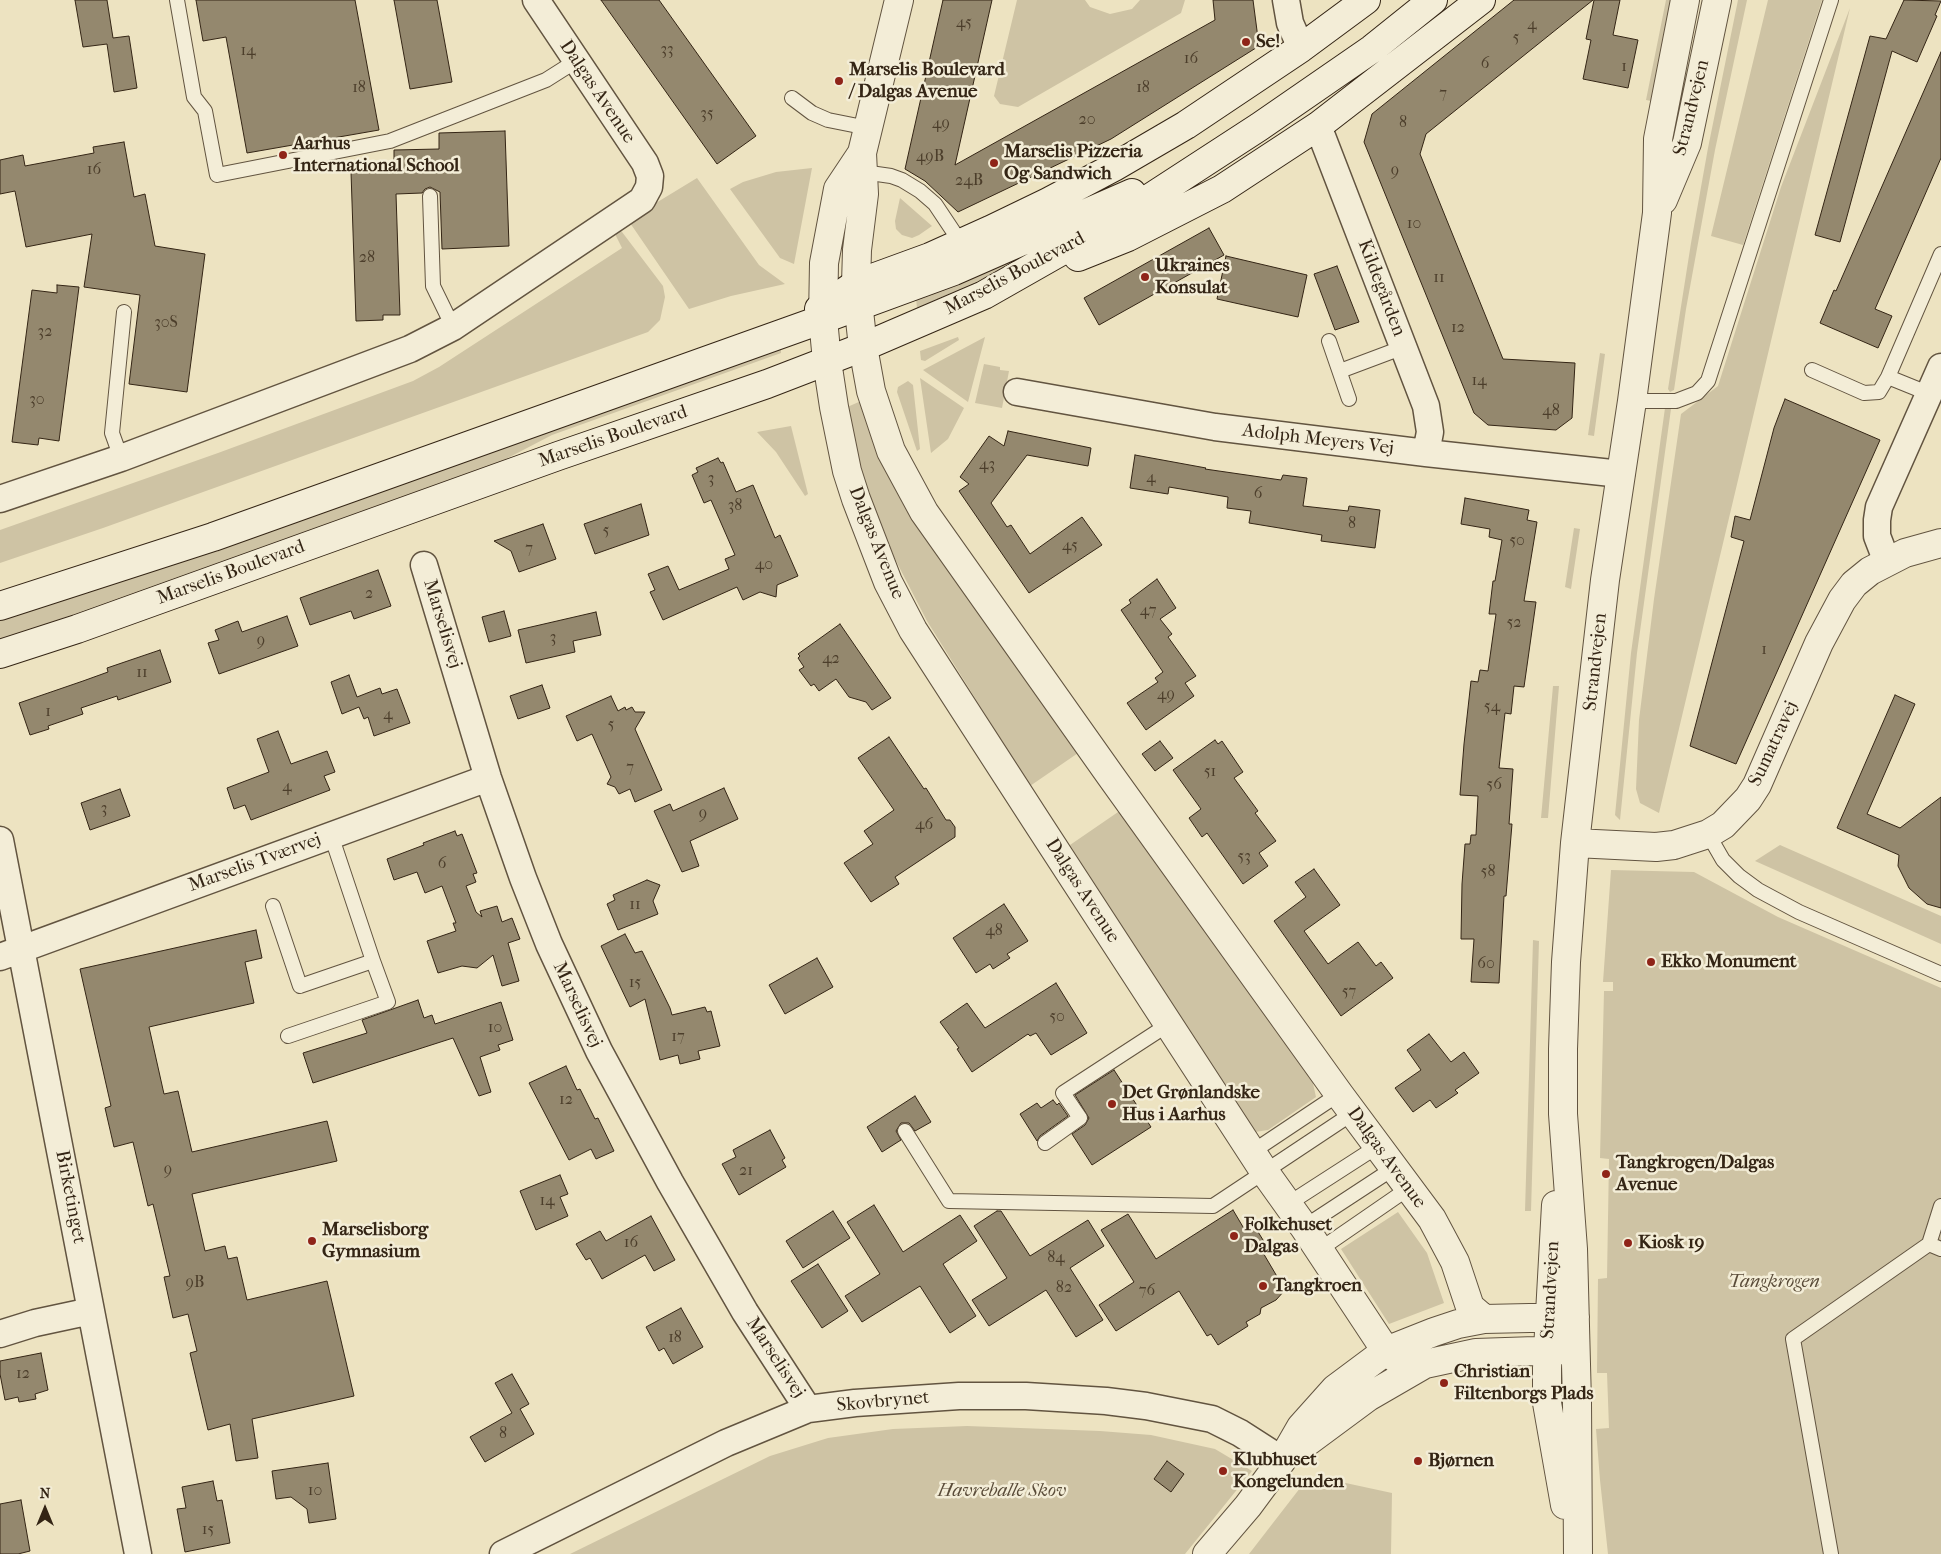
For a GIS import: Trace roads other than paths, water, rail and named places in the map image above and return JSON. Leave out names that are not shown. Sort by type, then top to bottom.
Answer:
[{"type":"street","name":"Dalgas Avenue","points":[[453,326],[630,209],[642,200],[649,187],[650,176],[645,163],[536,0]]},
{"type":"street","points":[[864,151],[899,0]]},
{"type":"street","points":[[1286,0],[1290,23],[1301,48]]},
{"type":"street","points":[[857,295],[930,257],[1048,202],[1186,126],[1301,48],[1366,0]]},
{"type":"street","name":"Marselis Boulevard","points":[[0,654],[77,629],[558,456],[767,384],[863,347],[984,295],[1116,220],[1306,96],[1372,49],[1433,0]]},
{"type":"street","points":[[984,295],[1128,237],[1222,188],[1318,126],[1481,0]]},
{"type":"street","name":"Strandvejen","points":[[1578,1554],[1576,1350],[1562,1317],[1553,1248],[1563,1114],[1564,992],[1575,843],[1605,580],[1632,401],[1657,213],[1658,139],[1685,0]]},
{"type":"street","name":"Strandvejen","points":[[1657,213],[1687,143],[1717,0]]},
{"type":"street","name":"Kildegården","points":[[1318,126],[1426,406],[1430,432],[1426,453]]},
{"type":"street","name":"Dalgas Avenue","points":[[864,151],[864,194],[858,242],[857,295],[863,347],[871,391],[891,451],[924,512],[1346,1103],[1432,1219],[1455,1262],[1470,1307],[1484,1319]]},
{"type":"street","name":"Dalgas Avenue","points":[[864,151],[838,188],[824,263],[823,313],[827,361],[847,471],[888,582],[913,630],[1168,1024],[1386,1351],[1399,1361],[1425,1364]]},
{"type":"street","name":"Marselis Boulevard","points":[[0,606],[213,537],[786,331],[857,295],[973,263],[1200,164]]},
{"type":"street","points":[[0,499],[121,458],[384,360],[410,349],[453,326]]},
{"type":"street","points":[[1887,562],[1878,536],[1877,520],[1880,507],[1941,368]]},
{"type":"street","name":"Adolph Meyers Vej","points":[[1017,392],[1214,427],[1426,453],[1621,474]]},
{"type":"street","name":"Sumatravej","points":[[1575,843],[1656,847],[1674,845],[1708,834],[1723,825],[1736,813],[1757,785],[1819,644],[1842,600],[1854,584],[1887,562],[1906,553],[1941,543]]},
{"type":"street","name":"Marselisvej","points":[[424,565],[488,778],[522,878],[542,927],[599,1052],[670,1182],[745,1312],[808,1409]]},
{"type":"street","name":"Marselis Tværvej","points":[[11,953],[488,778]]},
{"type":"street","name":"Birketinget","points":[[0,840],[11,953],[91,1311],[138,1554]]},
{"type":"street","points":[[0,1334],[91,1311]]},
{"type":"street","points":[[1207,1554],[1248,1506],[1282,1460],[1301,1427],[1335,1389],[1386,1351],[1458,1324],[1484,1319],[1562,1317]]},
{"type":"street","name":"Strandvejen","points":[[1562,1317],[1548,1350],[1547,1403],[1574,1554]]},
{"type":"street","points":[[1282,1460],[1368,1397],[1425,1364],[1476,1353],[1576,1350]]},
{"type":"street","name":"Skovbrynet","points":[[503,1554],[726,1442],[808,1409],[855,1403],[959,1396],[1026,1396],[1106,1401],[1166,1409],[1212,1419],[1282,1460]]},
{"type":"lane","points":[[176,0],[194,97],[205,111],[217,175],[390,141],[546,80],[576,61]]},
{"type":"lane","points":[[1632,401],[1676,401],[1697,393],[1708,381],[1831,0]]},
{"type":"lane","points":[[792,98],[812,113],[828,120],[897,178],[920,191],[935,204],[962,243]]},
{"type":"lane","points":[[430,196],[433,286],[453,326]]},
{"type":"lane","points":[[1812,370],[1864,393],[1879,392],[1888,377],[1941,254]]},
{"type":"lane","points":[[121,458],[112,432],[124,312]]},
{"type":"lane","points":[[1329,342],[1350,400]]},
{"type":"lane","points":[[1340,372],[1404,347]]},
{"type":"lane","points":[[1888,377],[1930,394]]},
{"type":"lane","points":[[1708,834],[1723,860],[1739,876],[1758,890],[1799,912],[1941,974]]},
{"type":"lane","points":[[288,1036],[388,1002],[331,836]]},
{"type":"lane","points":[[273,906],[300,986],[373,961]]},
{"type":"lane","points":[[1045,1143],[1080,1118],[1063,1093],[1168,1024]]},
{"type":"lane","points":[[1258,1161],[1346,1103]]},
{"type":"lane","points":[[905,1131],[949,1201],[1213,1206],[1258,1161],[1346,1103]]},
{"type":"lane","points":[[1288,1204],[1378,1146]]},
{"type":"lane","points":[[1304,1227],[1401,1178]]},
{"type":"lane","points":[[1319,1250],[1401,1178]]},
{"type":"lane","points":[[1831,1554],[1793,1339],[1935,1247],[1941,1206]]},
{"type":"place","name":"Se!","points":[[1246,42]]},
{"type":"place","name":"Marselis Boulevard / Dalgas Avenue","points":[[839,81]]},
{"type":"place","name":"Aarhus International School","points":[[283,155]]},
{"type":"place","name":"Marselis Pizzeria Og Sandwich","points":[[994,163]]},
{"type":"place","name":"Ukraines Konsulat","points":[[1145,277]]},
{"type":"place","name":"Ekko Monument","points":[[1651,962]]},
{"type":"place","name":"Det Grønlandske Hus i Aarhus","points":[[1112,1104]]},
{"type":"place","name":"Tangkrogen/Dalgas Avenue","points":[[1606,1174]]},
{"type":"place","name":"Folkehuset Dalgas","points":[[1234,1236]]},
{"type":"place","name":"Marselisborg Gymnasium","points":[[312,1241]]},
{"type":"place","name":"Kiosk 19","points":[[1628,1243]]},
{"type":"place","name":"Tangkroen","points":[[1263,1286]]},
{"type":"place","name":"Christian Filtenborgs Plads","points":[[1444,1383]]},
{"type":"place","name":"Bjørnen","points":[[1418,1461]]},
{"type":"place","name":"Klubhuset Kongelunden","points":[[1223,1471]]},
{"type":"park label","name":"Tangkrogen","points":[[1774,1282]]},
{"type":"park label","name":"Havreballe Skov","points":[[1002,1491]]}]
